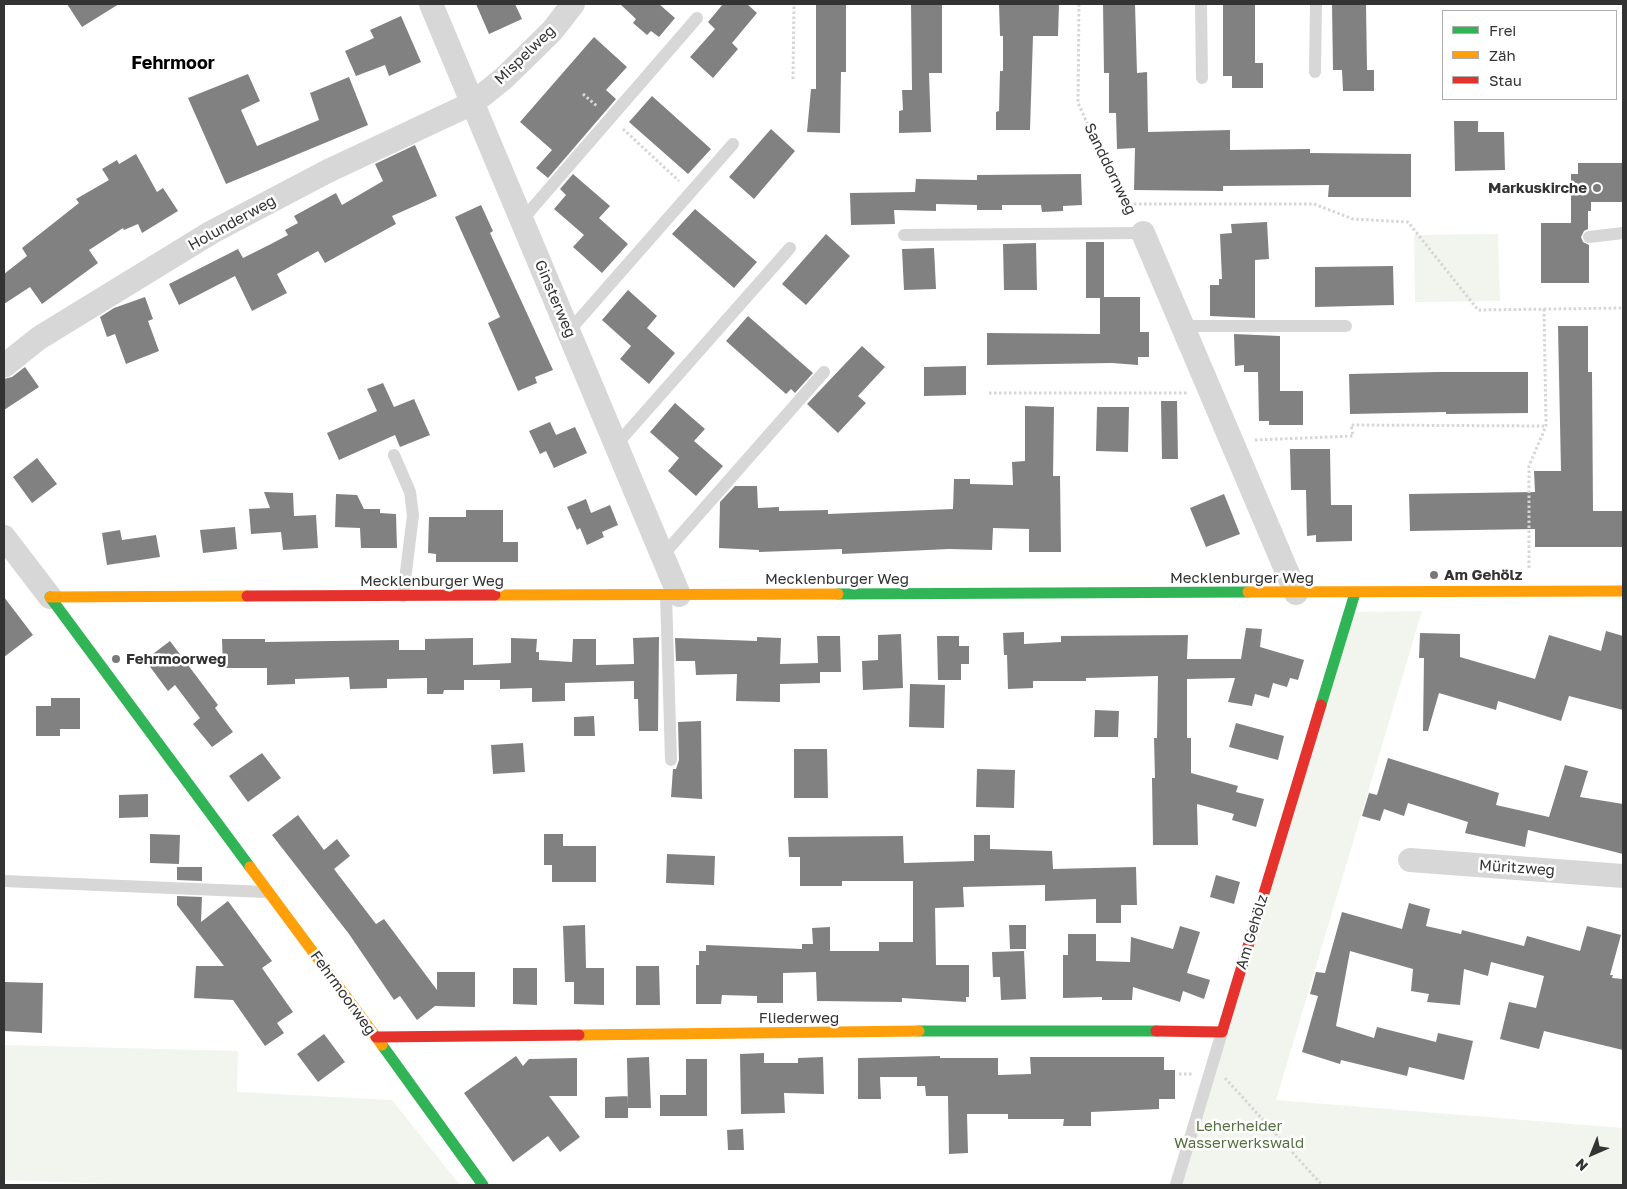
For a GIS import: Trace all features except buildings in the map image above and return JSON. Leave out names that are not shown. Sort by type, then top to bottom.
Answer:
[{"type":"street","name":"Ginsterweg","points":[[431,4],[663,555],[672,595]]},
{"type":"street","name":"Mispelweg","points":[[473,103],[504,78],[552,31],[574,4]]},
{"type":"street","name":"Holunderweg","points":[[4,366],[39,338],[212,232],[328,170],[473,103]]},
{"type":"street","name":"Sanddornweg","points":[[1143,233],[1296,592]]},
{"type":"street","name":"Fehrmoorweg","points":[[4,537],[269,892],[483,1185]]},
{"type":"street","name":"Mecklenburger Weg","points":[[50,597],[1623,591]]},
{"type":"street","name":"Am Gehölz","points":[[1222,1032],[1355,592]]},
{"type":"street","name":"Müritzweg","points":[[1410,860],[1623,876]]},
{"type":"street","name":"Fliederweg","points":[[376,1037],[1032,1030],[1222,1032]]},
{"type":"lane","points":[[1202,4],[1202,78]]},
{"type":"lane","points":[[1314,72],[1316,4]]},
{"type":"lane","points":[[522,220],[697,18]]},
{"type":"lane","points":[[569,331],[733,144]]},
{"type":"lane","points":[[904,235],[1143,233]]},
{"type":"lane","points":[[1588,237],[1623,233]]},
{"type":"lane","points":[[616,444],[790,248]]},
{"type":"lane","points":[[1182,326],[1346,326]]},
{"type":"lane","points":[[663,555],[824,372]]},
{"type":"lane","points":[[394,454],[410,492],[413,515],[403,596]]},
{"type":"lane","points":[[671,760],[672,595]]},
{"type":"lane","points":[[4,881],[269,892]]},
{"type":"lane","name":"Am Gehölz","points":[[1176,1185],[1222,1032]]},
{"type":"path","points":[[793,78],[794,4]]},
{"type":"path","name":"Sanddornweg","points":[[1079,4],[1078,103],[1124,204],[1143,233]]},
{"type":"path","points":[[583,94],[691,192]]},
{"type":"path","points":[[1124,204],[1314,204],[1353,219],[1408,222],[1478,310],[1544,307],[1623,308]]},
{"type":"path","points":[[1528,592],[1529,466],[1546,426],[1544,307]]},
{"type":"path","points":[[989,393],[1211,393]]},
{"type":"path","points":[[1232,441],[1353,436],[1351,425],[1546,426]]},
{"type":"path","points":[[1211,1065],[1235,1088],[1322,1185]]},
{"type":"green space","points":[[1498,234],[1500,301],[1415,302],[1414,235]]},
{"type":"green space","name":"Leherheider Wasserwerkswald","points":[[1422,611],[1276,1100],[1623,1128],[1623,1185],[1169,1185],[1349,612]]},
{"type":"green space","points":[[4,1045],[238,1051],[237,1092],[392,1100],[460,1185],[142,1185],[4,1180]]},
{"type":"traffic: fast","points":[[838,594],[1248,592]]},
{"type":"traffic: fast","points":[[1321,705],[1355,593]]},
{"type":"traffic: fast","points":[[50,597],[250,867]]},
{"type":"traffic: fast","points":[[919,1031],[1156,1031]]},
{"type":"traffic: fast","points":[[382,1045],[483,1185]]},
{"type":"traffic: slow","points":[[1248,592],[1623,591]]},
{"type":"traffic: slow","points":[[495,595],[838,594]]},
{"type":"traffic: slow","points":[[50,597],[247,596]]},
{"type":"traffic: slow","points":[[250,867],[382,1045]]},
{"type":"traffic: slow","points":[[579,1035],[919,1031]]},
{"type":"traffic: jam","points":[[247,596],[495,595]]},
{"type":"traffic: jam","points":[[1156,1031],[1222,1032],[1321,705]]},
{"type":"traffic: jam","points":[[376,1037],[579,1035]]},
{"type":"place","name":"Markuskirche","points":[[1597,188]]},
{"type":"place","name":"Am Gehölz","points":[[1434,575]]},
{"type":"place","name":"Fehrmoorweg","points":[[116,659]]},
{"type":"district","name":"Fehrmoor","points":[[173,63]]}]
